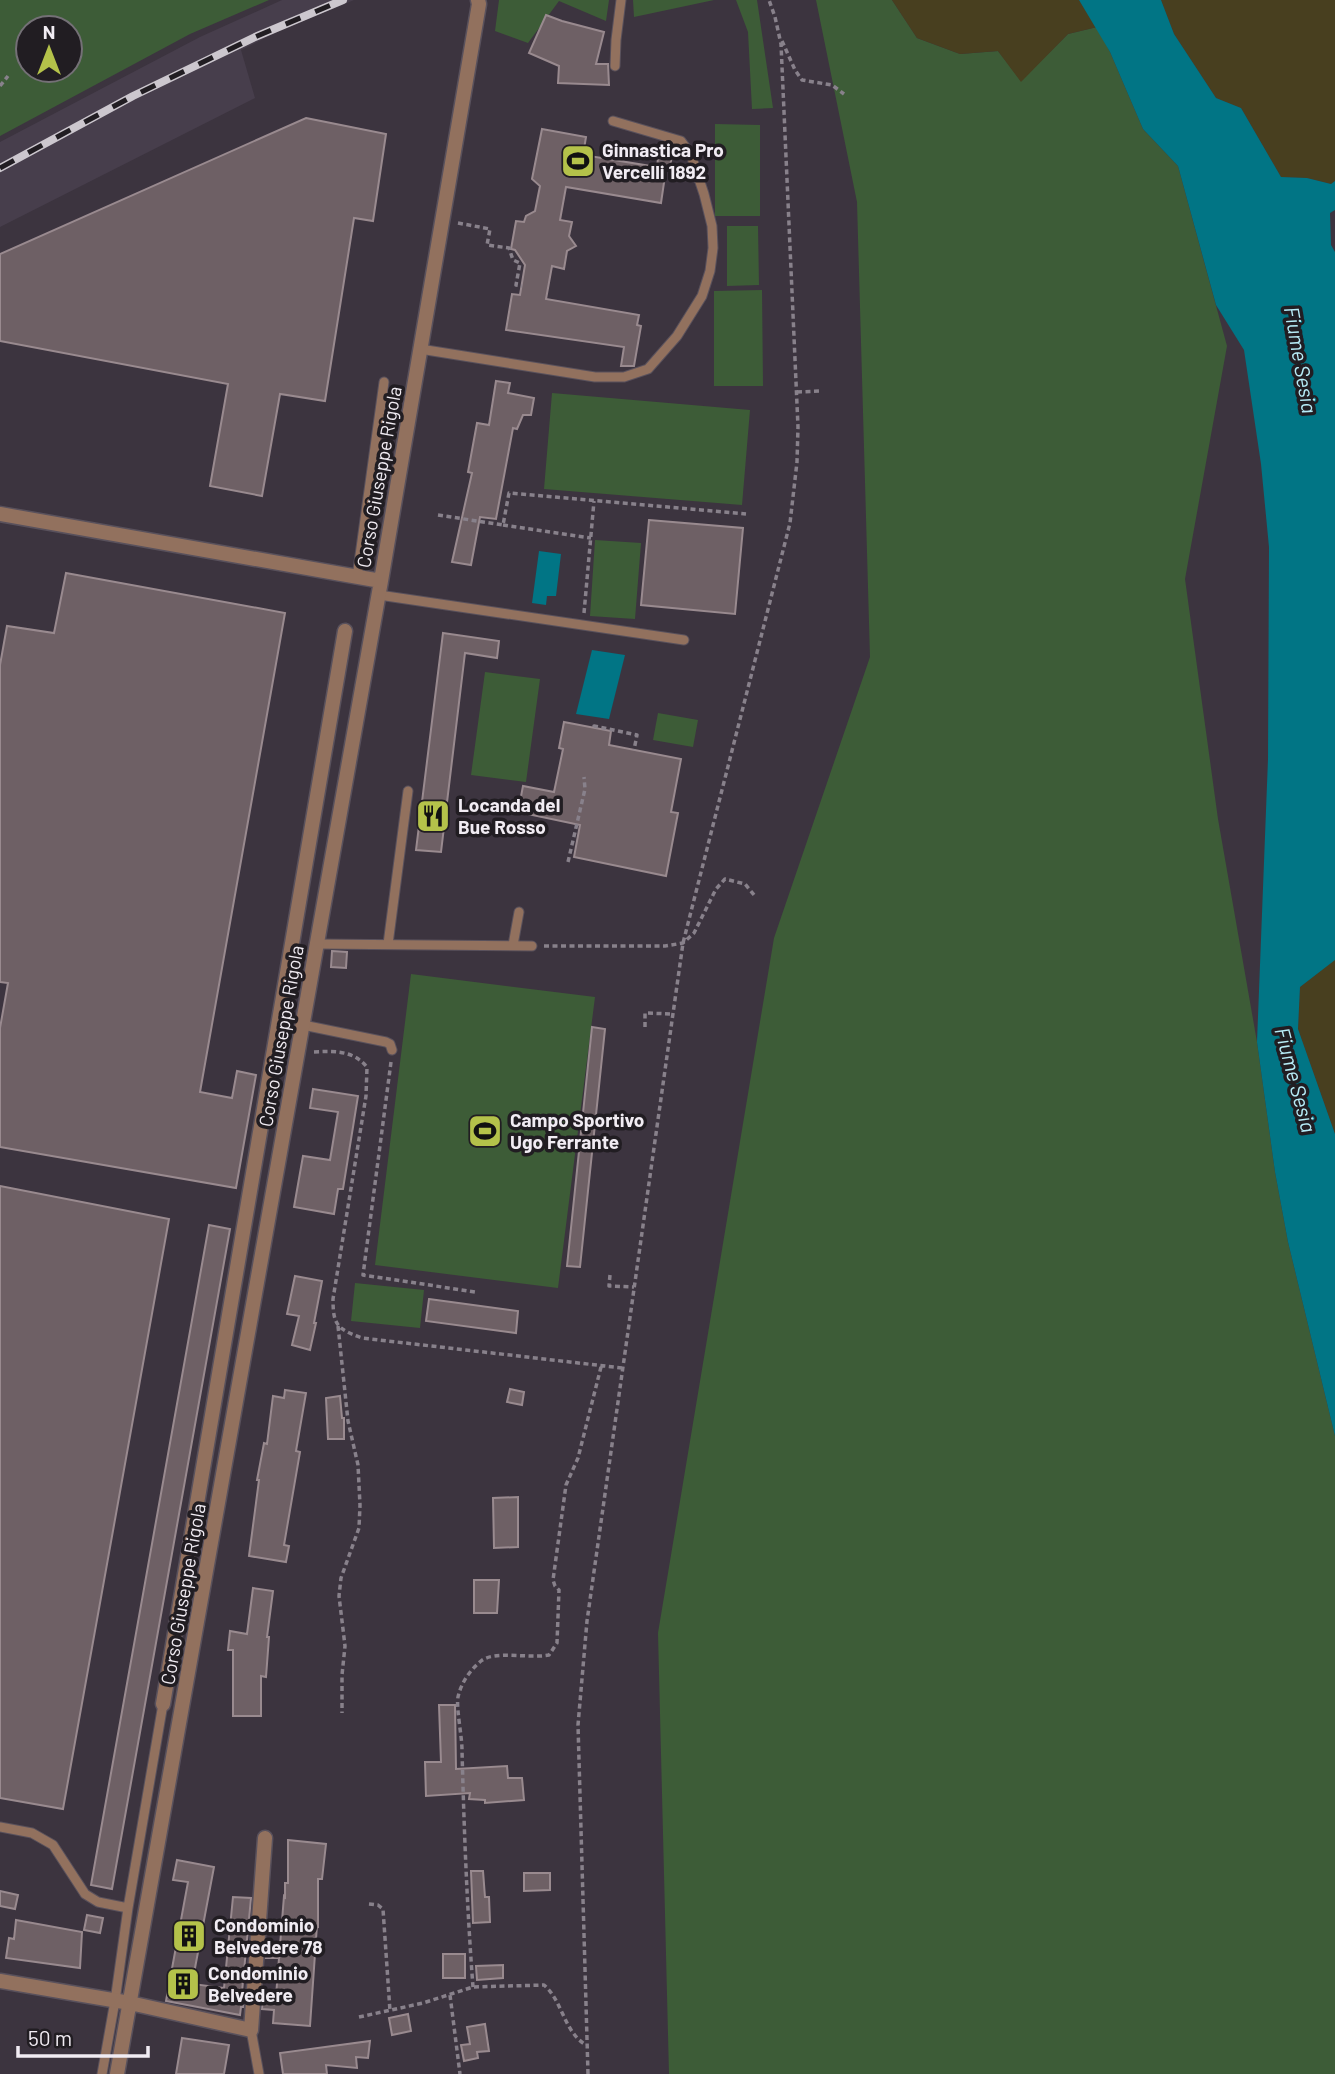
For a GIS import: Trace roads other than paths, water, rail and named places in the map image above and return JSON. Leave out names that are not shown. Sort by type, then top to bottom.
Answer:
[{"type":"street","name":"Corso Giuseppe Rigola","points":[[117,2074],[380,588],[479,1]]},
{"type":"street","points":[[0,514],[358,577],[380,588]]},
{"type":"street","points":[[163,1704],[345,631]]},
{"type":"street","points":[[0,1981],[130,2003],[251,2030],[265,1838]]},
{"type":"lane","points":[[615,66],[621,0]]},
{"type":"lane","points":[[421,349],[595,377],[624,377],[648,369],[677,336],[702,296],[710,271],[712,226],[704,194],[691,155],[681,141],[613,121]]},
{"type":"lane","points":[[358,577],[384,382]]},
{"type":"lane","points":[[380,588],[583,625],[684,640]]},
{"type":"lane","points":[[388,944],[408,791]]},
{"type":"lane","points":[[513,945],[519,912]]},
{"type":"lane","points":[[317,944],[532,946]]},
{"type":"lane","points":[[303,1026],[386,1042],[392,1050]]},
{"type":"lane","points":[[102,2074],[163,1704]]},
{"type":"lane","points":[[160,1722],[179,1725]]},
{"type":"lane","points":[[0,1827],[32,1833],[53,1845],[85,1895],[98,1902],[128,1908]]},
{"type":"lane","points":[[251,2030],[259,2074]]},
{"type":"water","name":"Fiume Sesia","points":[[1079,0],[1161,0],[1174,34],[1216,98],[1241,108],[1281,177],[1307,178],[1331,184],[1335,181],[1335,210],[1330,213],[1331,245],[1335,252],[1335,960],[1300,987],[1298,1029],[1335,1134],[1335,1436],[1288,1242],[1275,1172],[1257,1042],[1268,759],[1269,547],[1261,464],[1244,350],[1216,305],[1178,166],[1143,129],[1110,52]]},
{"type":"water","points":[[539,551],[561,554],[556,596],[547,596],[546,605],[532,603]]},
{"type":"water","points":[[592,650],[625,655],[609,719],[576,714]]},
{"type":"railway","points":[[0,168],[133,96],[255,37],[343,0]]},
{"type":"place","name":"Ginnastica Pro Vercelli 1892","points":[[578,161]]},
{"type":"place","name":"Locanda del Bue Rosso","points":[[433,816]]},
{"type":"place","name":"Campo Sportivo Ugo Ferrante","points":[[485,1131]]},
{"type":"place","name":"Condominio Belvedere 78","points":[[189,1936]]},
{"type":"place","name":"Condominio Belvedere","points":[[183,1984]]}]
